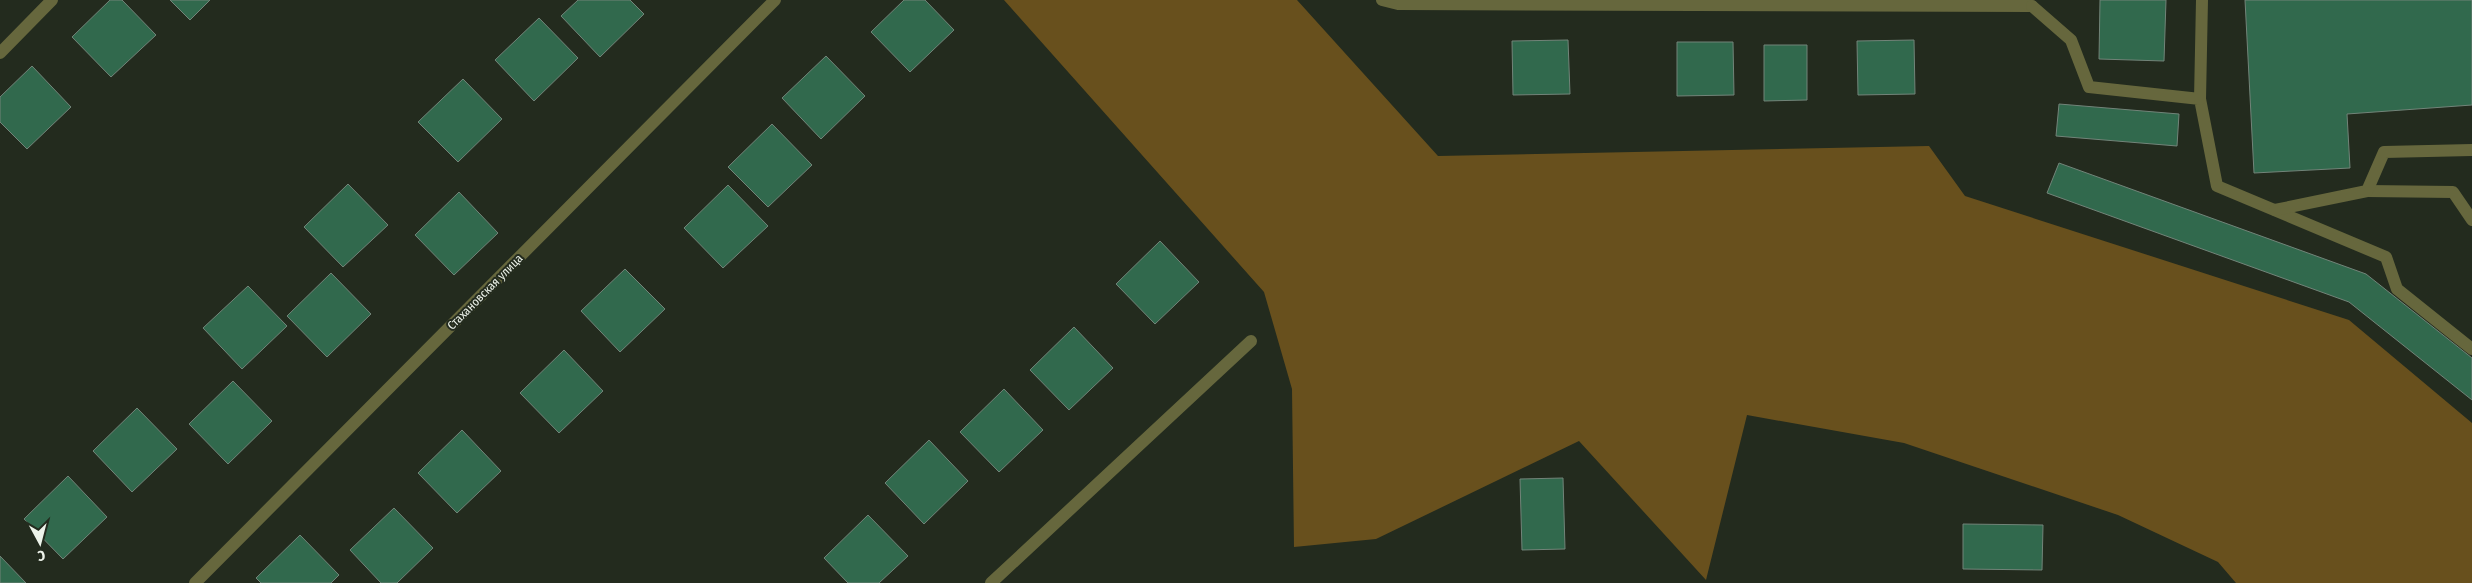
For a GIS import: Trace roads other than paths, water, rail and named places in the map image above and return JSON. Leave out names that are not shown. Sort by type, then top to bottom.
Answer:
[{"type":"street","points":[[0,53],[52,0]]},
{"type":"street","name":"Стахановская улица","points":[[195,583],[775,0]]},
{"type":"street","points":[[1382,0],[1398,4],[2035,3],[2071,40],[2089,87],[2200,99]]},
{"type":"street","points":[[2202,0],[2200,99],[2218,186],[2386,257],[2396,289],[2472,349]]},
{"type":"street","points":[[2367,191],[2384,152],[2472,150]]},
{"type":"street","points":[[2274,210],[2367,191],[2453,192],[2472,220]]},
{"type":"street","points":[[991,583],[1250,342]]}]
